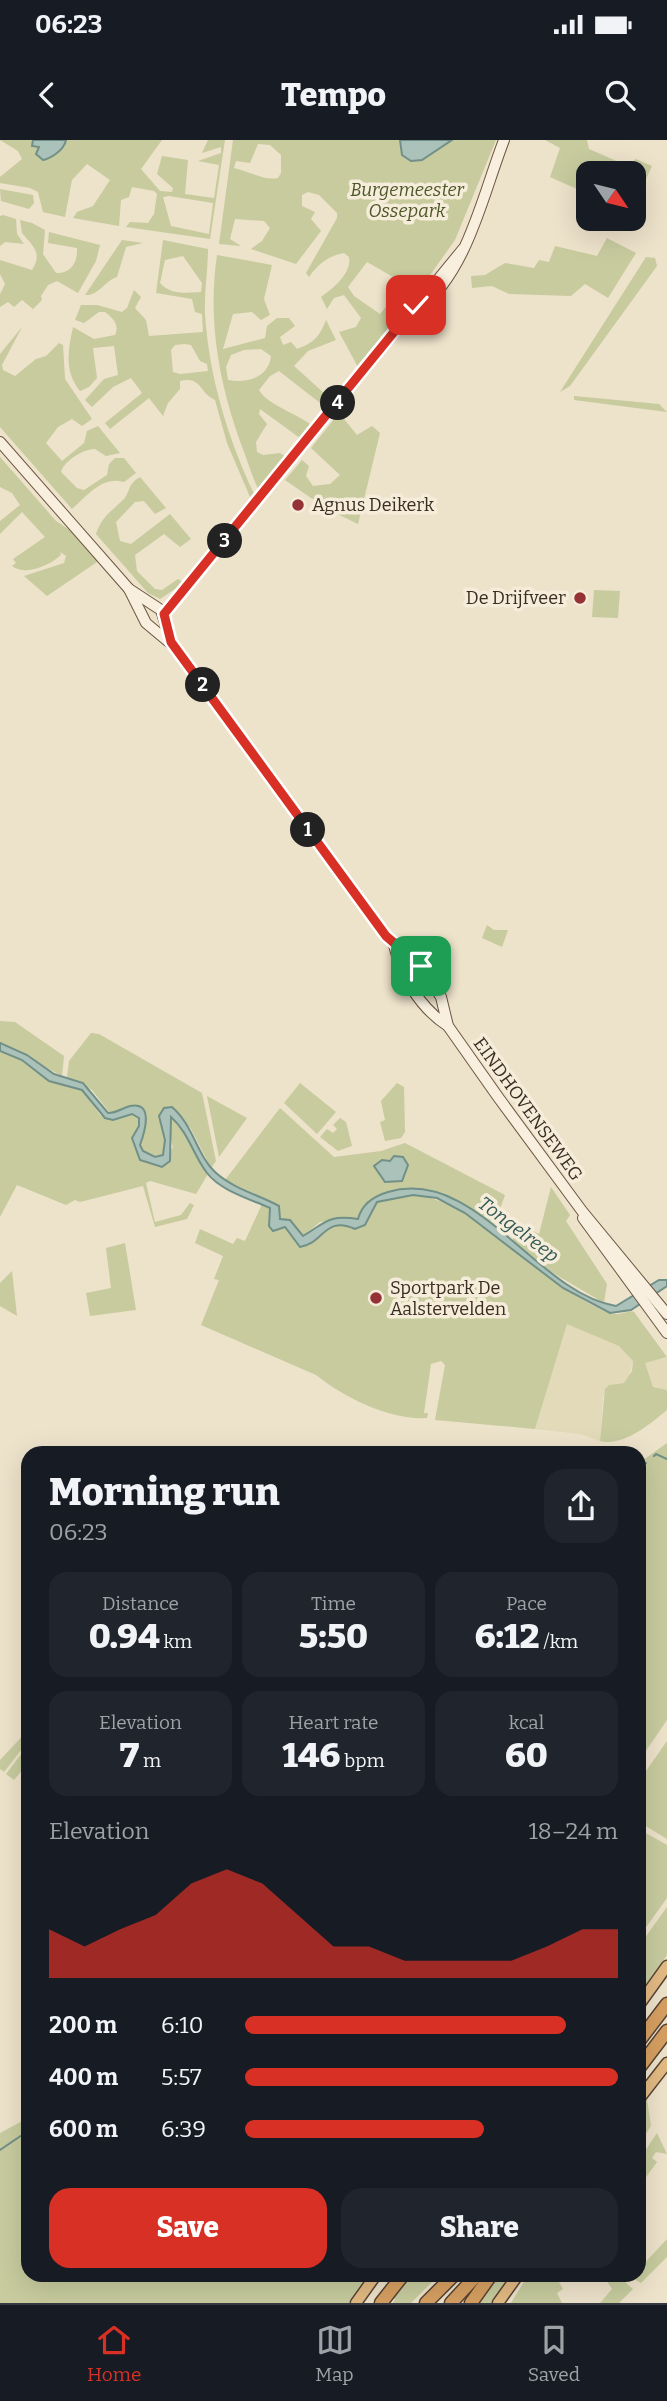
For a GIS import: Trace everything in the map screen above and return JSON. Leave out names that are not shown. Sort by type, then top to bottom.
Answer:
[{"type":"highway","points":[[646,1995],[667,1966]]},
{"type":"highway","points":[[646,2032],[667,2004]]},
{"type":"highway","points":[[646,2059],[667,2031]]},
{"type":"highway","points":[[646,2089],[667,2063]]},
{"type":"highway","points":[[356,2303],[371,2282]]},
{"type":"highway","points":[[382,2303],[398,2282]]},
{"type":"highway","points":[[426,2303],[447,2282]]},
{"type":"highway","points":[[451,2303],[470,2282]]},
{"type":"highway","points":[[471,2303],[486,2282]]},
{"type":"highway","points":[[498,2303],[513,2282]]},
{"type":"main road","points":[[153,630],[160,612],[181,593],[463,249],[478,211],[486,180],[504,140]]},
{"type":"main road","points":[[0,442],[130,589],[160,612]]},
{"type":"main road","points":[[130,589],[153,630]]},
{"type":"main road","points":[[140,611],[160,612]]},
{"type":"main road","name":"EINDHOVENSEWEG","points":[[160,612],[171,642],[394,945],[417,963],[436,988],[448,1026]]},
{"type":"main road","name":"EINDHOVENSEWEG","points":[[153,630],[171,642]]},
{"type":"main road","name":"EINDHOVENSEWEG","points":[[394,945],[402,973],[419,998],[448,1026],[582,1211],[583,1220],[649,1302],[667,1332]]},
{"type":"main road","points":[[402,973],[407,965],[417,963]]},
{"type":"main road","points":[[419,998],[428,998],[436,988]]},
{"type":"main road","name":"EINDHOVENSEWEG","points":[[649,1302],[667,1314]]},
{"type":"shaded area","points":[[567,1323],[619,1346],[633,1361],[628,1379],[624,1383],[613,1384],[603,1396],[600,1441],[580,1434],[535,1429]]},
{"type":"shaded area","points":[[667,1358],[667,1390],[653,1387],[644,1362]]},
{"type":"green space","points":[[0,140],[33,140],[32,146],[39,147],[43,160],[64,148],[66,140],[162,140],[141,169],[160,191],[172,192],[173,188],[157,174],[162,156],[188,160],[185,194],[214,198],[219,165],[198,161],[221,153],[221,147],[202,153],[208,140],[225,140],[210,239],[126,227],[130,222],[148,223],[154,214],[157,194],[132,187],[129,197],[121,200],[119,226],[73,218],[77,212],[93,206],[110,180],[87,164],[72,180],[65,217],[43,212],[38,192],[0,183],[0,177],[22,159],[18,151]],"holes":[[[163,197],[213,203],[209,234],[171,226]]]},
{"type":"green space","name":"Burgemeester Ossepark","points":[[233,140],[496,140],[455,240],[416,294],[407,285],[367,262],[348,287],[354,296],[380,314],[394,297],[391,282],[414,297],[401,318],[359,369],[339,332],[356,327],[361,318],[344,295],[334,298],[327,309],[321,297],[345,274],[349,257],[344,253],[333,256],[320,264],[309,277],[306,273],[337,218],[337,213],[319,195],[308,192],[302,195],[302,206],[315,212],[311,219],[321,231],[296,264],[251,249],[262,241],[270,228],[264,221],[235,219],[230,239],[241,246],[219,244]],"holes":[[[258,144],[270,145],[281,155],[281,173],[278,178],[262,177],[234,168],[236,161],[250,163]]]},
{"type":"green space","points":[[545,140],[587,140],[589,149],[617,161],[576,161],[576,189],[550,177],[560,148]]},
{"type":"green space","points":[[646,163],[652,166],[646,179]]},
{"type":"green space","points":[[0,189],[33,195],[34,203],[29,209],[1,201]]},
{"type":"green space","points":[[0,216],[16,219],[17,234],[24,244],[5,242],[0,246]]},
{"type":"green space","points":[[20,220],[45,230],[43,254],[56,273],[66,271],[72,266],[77,248],[48,243],[49,232],[100,245],[96,261],[78,293],[57,281],[48,285],[41,296],[42,300],[33,309],[22,300],[14,307],[8,302],[0,307],[0,294],[5,284],[0,274],[0,260],[32,270],[37,259],[35,250],[22,233]]},
{"type":"green space","points":[[607,238],[636,253],[608,298],[585,284],[571,296],[509,294],[492,286],[472,288],[471,276],[485,275],[505,263],[534,268],[539,260],[549,262],[555,246],[597,256]]},
{"type":"green space","points":[[122,240],[143,243],[126,247],[117,277],[94,293],[85,295]]},
{"type":"green space","points":[[163,240],[208,249],[205,314],[215,384],[228,430],[255,496],[253,504],[227,443],[215,400],[196,383],[180,381],[180,389],[168,403],[163,416],[149,398],[110,429],[105,423],[142,393],[131,378],[113,387],[92,407],[85,400],[104,379],[118,375],[114,346],[93,348],[97,378],[89,387],[80,391],[71,376],[69,361],[73,327],[94,339],[115,335],[117,328],[113,319],[105,312],[99,312],[84,323],[75,320],[81,305],[97,305],[122,312],[127,308],[134,290],[141,297],[135,308],[146,320],[149,336],[203,332],[202,314],[195,312],[192,299],[156,293]],"holes":[[[183,256],[202,283],[201,292],[174,291],[160,283],[165,260]],[[175,345],[191,345],[200,361],[207,364],[208,371],[180,374],[173,372],[171,350]]]},
{"type":"green space","points":[[217,255],[272,265],[264,299],[270,315],[261,320],[252,312],[233,314],[223,349],[265,338],[267,326],[277,318],[289,318],[295,326],[280,337],[283,345],[291,342],[297,349],[308,344],[319,335],[326,320],[336,340],[308,351],[294,366],[335,403],[329,410],[279,371],[270,376],[259,390],[269,401],[315,428],[304,441],[260,409],[259,414],[267,424],[256,442],[257,452],[263,455],[280,453],[289,459],[260,492],[236,428],[222,379],[215,330],[214,280]],"holes":[[[261,349],[271,356],[262,374],[249,380],[228,380],[226,367],[231,355],[244,350]]]},
{"type":"green space","points":[[646,257],[655,258],[657,266],[570,386],[560,392]]},
{"type":"green space","points":[[22,327],[2,365],[3,370],[15,376],[36,359],[46,356],[59,343],[63,345],[65,379],[92,419],[82,426],[72,419],[58,427],[46,443],[62,461],[84,443],[87,431],[98,426],[120,453],[106,456],[95,449],[85,451],[70,460],[61,472],[77,488],[84,490],[107,475],[109,464],[115,458],[124,458],[136,473],[124,482],[102,484],[72,509],[0,427],[0,354]]},
{"type":"green space","points":[[574,396],[659,404],[667,412],[574,400]]},
{"type":"green space","points":[[339,413],[357,435],[372,426],[380,433],[358,524],[327,509],[285,480],[302,460],[309,466],[306,476],[313,486],[330,484],[340,475],[311,448]]},
{"type":"green space","points":[[0,457],[56,521],[76,534],[100,560],[47,596],[24,576],[64,563],[66,556],[60,552],[61,555],[51,562],[31,570],[12,566],[16,563],[13,559],[45,537],[22,512],[0,534],[0,521],[20,505],[12,493],[0,487]]},
{"type":"green space","points":[[140,477],[166,508],[155,514],[144,501],[135,502],[116,522],[120,541],[131,544],[170,514],[191,539],[180,547],[164,534],[135,555],[137,571],[155,589],[162,590],[178,579],[184,583],[160,599],[148,593],[96,534],[104,518],[124,499],[131,485]]},
{"type":"green space","points":[[594,590],[620,591],[618,618],[592,617]]},
{"type":"green space","points":[[487,925],[494,930],[508,930],[502,947],[482,938]]},
{"type":"green space","points":[[0,1021],[15,1022],[64,1056],[62,1076],[0,1043]]},
{"type":"green space","points":[[91,1033],[99,1034],[202,1093],[216,1161],[211,1168],[191,1129],[172,1107],[162,1129],[165,1140],[164,1155],[155,1158],[143,1151],[140,1145],[146,1120],[143,1109],[131,1106],[110,1113],[92,1090],[67,1077],[69,1061]]},
{"type":"green space","points":[[0,1051],[22,1060],[55,1083],[82,1090],[100,1115],[113,1120],[132,1114],[139,1118],[139,1126],[132,1138],[140,1160],[162,1167],[173,1147],[168,1127],[170,1117],[192,1143],[208,1174],[196,1194],[150,1181],[146,1183],[155,1222],[181,1215],[190,1203],[194,1205],[187,1219],[155,1227],[143,1186],[80,1202],[75,1200],[66,1205],[17,1185],[0,1217]]},
{"type":"green space","points":[[300,1083],[336,1112],[317,1134],[284,1103]]},
{"type":"green space","points":[[397,1083],[404,1087],[405,1132],[401,1138],[385,1141],[380,1122],[385,1120],[381,1101]]},
{"type":"green space","points":[[207,1096],[247,1118],[219,1157]]},
{"type":"green space","points":[[280,1108],[334,1157],[381,1151],[405,1143],[505,1195],[494,1226],[440,1193],[393,1190],[381,1194],[358,1219],[320,1222],[303,1236],[290,1220],[280,1219],[266,1199],[225,1180]]},
{"type":"green space","points":[[340,1118],[346,1122],[352,1146],[338,1151],[320,1137],[327,1129],[333,1133],[337,1129],[333,1125]]},
{"type":"green space","points":[[551,1187],[570,1215],[566,1221],[607,1284],[604,1303],[553,1273],[512,1241],[519,1224],[539,1234]]},
{"type":"green space","name":"Sportpark De Aalstervelden","points":[[413,1195],[434,1199],[479,1223],[590,1304],[614,1314],[634,1312],[667,1357],[645,1363],[653,1387],[667,1390],[667,1410],[627,1438],[600,1441],[605,1389],[609,1385],[624,1383],[632,1371],[633,1361],[619,1346],[567,1324],[535,1429],[435,1420],[445,1365],[441,1361],[431,1364],[424,1413],[428,1413],[427,1418],[413,1418],[368,1406],[340,1392],[316,1375],[201,1325],[219,1280],[214,1279],[223,1256],[195,1243],[200,1229],[233,1244],[237,1238],[245,1241],[262,1204],[270,1208],[269,1226],[273,1230],[285,1227],[308,1246],[335,1226],[355,1228],[377,1202]]},
{"type":"green space","points":[[125,1243],[136,1310],[90,1316],[86,1293],[111,1288],[106,1248]]},
{"type":"green space","points":[[12,1271],[17,1316],[0,1306],[0,1283]]},
{"type":"green space","points":[[667,1443],[667,1720],[646,1751],[646,1458]]},
{"type":"green space","points":[[21,1738],[21,1750],[4,1772],[0,1769],[0,1760]]},
{"type":"green space","points":[[667,1741],[667,1839],[646,1826],[646,1771]]},
{"type":"green space","points":[[21,1754],[21,1772],[14,1780],[6,1774]]},
{"type":"green space","points":[[646,1833],[667,1845],[667,1898],[646,1927]]},
{"type":"green space","points":[[667,1907],[667,1955],[646,1986],[646,1936]]},
{"type":"green space","points":[[646,2100],[651,2126],[646,2134]]},
{"type":"green space","points":[[21,2122],[21,2282],[366,2282],[349,2303],[0,2303],[0,2133]]},
{"type":"green space","points":[[657,2133],[667,2154],[656,2152],[652,2158],[657,2162],[646,2177],[646,2150]]},
{"type":"green space","points":[[667,2239],[667,2257],[646,2278],[646,2262]]},
{"type":"green space","points":[[402,2282],[432,2282],[411,2303],[393,2303],[395,2299],[392,2296]]},
{"type":"green space","points":[[495,2282],[509,2282],[494,2303],[480,2303]]},
{"type":"green space","points":[[524,2282],[559,2282],[563,2289],[557,2293],[562,2303],[511,2303]]},
{"type":"green space","points":[[608,2282],[625,2282],[633,2289],[619,2303],[600,2303],[612,2289]]},
{"type":"water","points":[[33,140],[66,140],[59,151],[43,160],[36,154],[39,147],[32,146]]},
{"type":"water","points":[[400,140],[452,140],[422,160],[411,161],[402,155]]},
{"type":"water","points":[[0,1043],[27,1055],[54,1074],[83,1083],[108,1113],[130,1106],[143,1108],[146,1120],[140,1145],[143,1151],[155,1157],[163,1155],[165,1140],[159,1116],[164,1108],[172,1107],[185,1122],[215,1172],[237,1187],[279,1206],[280,1219],[290,1220],[303,1236],[334,1219],[358,1219],[373,1198],[388,1192],[420,1189],[449,1197],[478,1213],[559,1279],[587,1296],[616,1306],[659,1280],[667,1280],[667,1286],[631,1310],[610,1313],[563,1288],[465,1213],[437,1198],[413,1195],[377,1202],[365,1225],[355,1229],[337,1225],[308,1245],[300,1247],[285,1227],[273,1231],[269,1226],[270,1208],[236,1194],[207,1173],[182,1130],[171,1117],[170,1161],[162,1167],[140,1160],[132,1138],[139,1126],[139,1118],[132,1114],[113,1120],[105,1118],[82,1090],[49,1081],[22,1060],[0,1051]]},
{"type":"water","points":[[394,1156],[403,1157],[408,1165],[402,1181],[385,1182],[374,1166],[382,1160],[390,1161]]},
{"type":"waterway","points":[[654,1456],[656,1454],[667,1459]]},
{"type":"waterway","points":[[0,2150],[21,2136]]},
{"type":"place","name":"Agnus Deikerk","points":[[298,505]]},
{"type":"place","name":"De Drijfveer","points":[[580,598]]},
{"type":"place","name":"Sportpark De Aalstervelden","points":[[376,1298]]},
{"type":"route","points":[[416,305],[164,614],[171,642],[350,888],[394,945],[421,966]]},
{"type":"water label","name":"Tongelreep","points":[[519,1229]]}]
